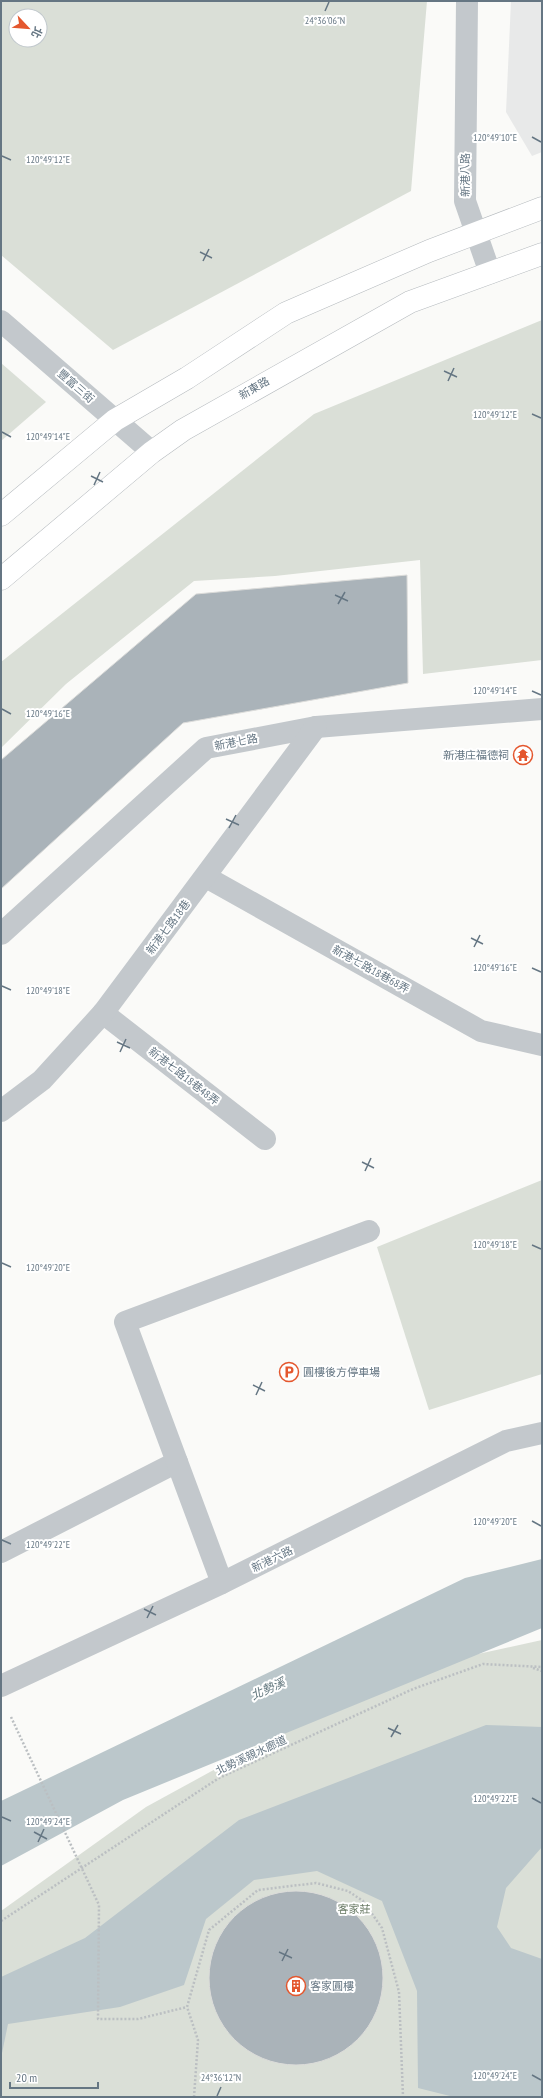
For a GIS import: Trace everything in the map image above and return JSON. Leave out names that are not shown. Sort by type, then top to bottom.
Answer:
[{"type":"main road","points":[[1,515],[115,420],[187,378],[286,313],[475,233],[542,208]]},
{"type":"main road","name":"新東路","points":[[1,579],[152,452],[183,430],[410,302],[542,254]]},
{"type":"street","name":"新港八路","points":[[467,1],[465,202],[490,273]]},
{"type":"street","name":"豐富三街","points":[[1,321],[152,452]]},
{"type":"street","name":"新港七路","points":[[1,934],[206,748],[316,727],[542,709]]},
{"type":"street","name":"新港七路18巷","points":[[1,1111],[42,1080],[102,1013],[206,877],[316,727]]},
{"type":"street","name":"新港七路18巷68弄","points":[[206,877],[481,1031],[542,1045]]},
{"type":"street","name":"新港七路18巷48弄","points":[[102,1013],[265,1139]]},
{"type":"street","points":[[222,1583],[125,1322],[368,1231]]},
{"type":"street","name":"新港六路","points":[[1,1686],[222,1583],[506,1441],[542,1433]]},
{"type":"street","points":[[1,1552],[177,1462]]},
{"type":"path","name":"北勢溪親水廊道","points":[[1,1921],[81,1867],[219,1778],[413,1689],[483,1664],[533,1668]]},
{"type":"path","points":[[533,1668],[542,1667]]},
{"type":"path","points":[[533,1668],[542,1672]]},
{"type":"path","points":[[11,1717],[99,1905],[98,2019],[138,2019],[188,2007]]},
{"type":"path","points":[[194,2097],[198,2040],[188,2007],[209,1930],[258,1890],[316,1883],[348,1891],[363,1901],[382,1928],[399,1992],[403,2097]]},
{"type":"shaded area","points":[[511,1],[542,1],[542,152],[532,156],[506,112]]},
{"type":"green space","points":[[1,1],[427,1],[411,191],[113,350],[1,255]]},
{"type":"green space","points":[[542,320],[542,660],[423,674],[420,560],[275,576],[194,581],[66,684],[1,748],[1,662],[314,414]]},
{"type":"green space","points":[[1,363],[46,402],[1,441]]},
{"type":"green space","points":[[542,1180],[542,1374],[429,1410],[377,1247]]},
{"type":"green space","name":"客家莊","points":[[542,1640],[542,2097],[1,2097],[1,1911],[146,1807],[391,1673]]},
{"type":"water","name":"北勢溪","points":[[542,1559],[542,1628],[123,1800],[1,1866],[1,1801],[465,1578]]},
{"type":"water","points":[[486,1725],[542,1727],[542,1847],[506,1888],[497,1927],[511,1948],[542,1959],[542,2097],[454,2097],[418,2088],[417,1991],[382,1901],[317,1871],[254,1880],[206,1919],[184,1985],[120,2007],[8,2024],[1,2058],[1,1977],[85,1938],[239,1820]]},
{"type":"building","points":[[407,575],[408,683],[183,723],[1,889],[1,760],[196,594]]},
{"type":"building","name":"客家圓樓","points":[[305,1891],[329,1897],[345,1905],[358,1916],[369,1929],[377,1945],[382,1961],[382,1995],[377,2011],[369,2027],[358,2040],[345,2051],[321,2062],[305,2065],[287,2065],[271,2062],[247,2051],[234,2040],[223,2027],[215,2011],[210,1995],[209,1969],[212,1953],[223,1929],[234,1916],[247,1905],[263,1897],[279,1892]]},
{"type":"place","name":"新港庄福德祠","points":[[523,755]]},
{"type":"place","name":"圓樓後方停車場","points":[[289,1372]]},
{"type":"place","name":"客家圓樓","points":[[296,1986]]}]
